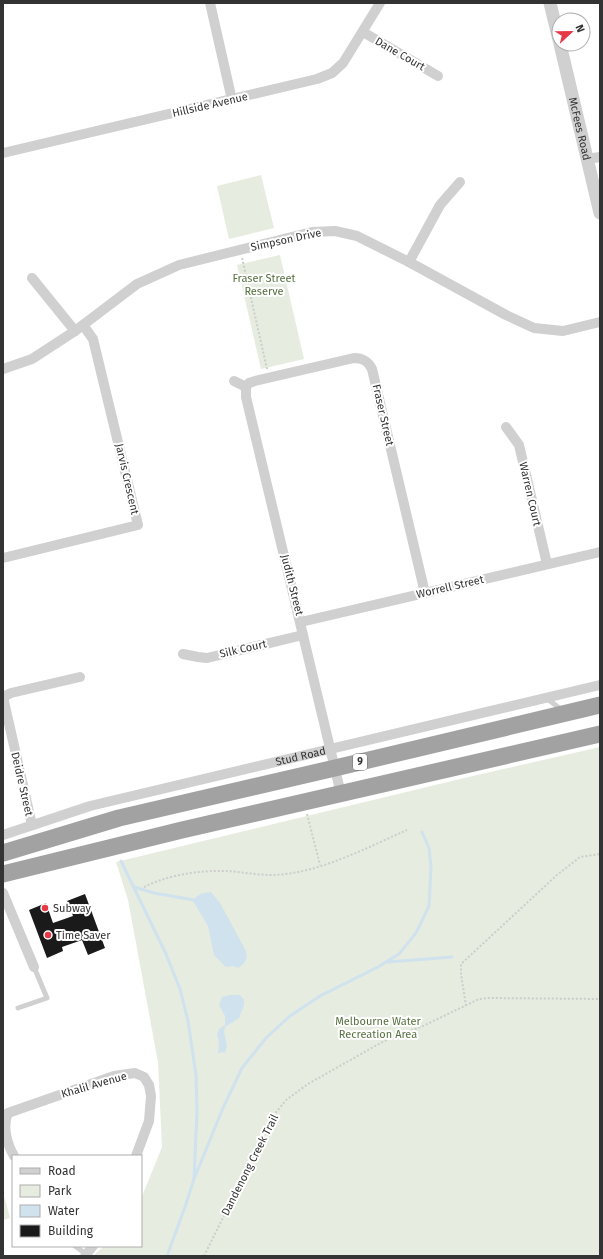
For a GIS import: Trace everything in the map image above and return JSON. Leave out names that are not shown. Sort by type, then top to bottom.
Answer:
[{"type":"highway","name":"Stud Road","points":[[3,853],[119,818],[600,705]]},
{"type":"highway","points":[[3,874],[182,830],[600,734]]},
{"type":"street","points":[[210,3],[232,100]]},
{"type":"street","name":"Hillside Avenue","points":[[3,153],[317,80],[332,72],[343,63],[380,3]]},
{"type":"street","name":"Dane Court","points":[[363,32],[438,76]]},
{"type":"street","name":"McFees Road","points":[[562,52],[600,214]]},
{"type":"street","points":[[587,160],[600,157]]},
{"type":"street","points":[[409,262],[440,204],[460,182]]},
{"type":"street","name":"Simpson Drive","points":[[3,369],[32,359],[79,328],[137,284],[179,265],[312,232],[335,231],[357,236],[409,262],[506,315],[534,328],[563,331],[600,322]]},
{"type":"street","points":[[32,278],[79,328]]},
{"type":"street","name":"Jarvis Crescent","points":[[3,558],[138,525],[93,339],[79,328]]},
{"type":"street","name":"Fraser Street","points":[[246,387],[249,383],[354,358],[365,360],[370,364],[425,593]]},
{"type":"street","points":[[234,381],[246,387]]},
{"type":"street","name":"Judith Street","points":[[246,387],[248,404],[341,794]]},
{"type":"street","name":"Warren Court","points":[[506,427],[518,445],[547,564]]},
{"type":"street","name":"Worrell Street","points":[[301,622],[600,552]]},
{"type":"street","name":"Silk Court","points":[[183,654],[207,658],[304,635]]},
{"type":"street","points":[[3,697],[11,693],[80,677]]},
{"type":"street","name":"Stud Road","points":[[3,834],[90,806],[600,685]]},
{"type":"street","name":"Deidre Street","points":[[3,697],[32,825]]},
{"type":"street","points":[[3,893],[34,967]]},
{"type":"street","name":"Khalil Avenue","points":[[13,1155],[10,1150],[6,1137],[4,1121],[8,1113],[114,1076],[135,1073],[144,1077],[149,1085],[151,1096],[149,1121],[136,1155]]},
{"type":"street","points":[[86,1255],[92,1247]]},
{"type":"lane","points":[[545,698],[566,713]]},
{"type":"lane","points":[[18,1008],[47,998],[34,967]]},
{"type":"lane","points":[[76,1247],[86,1255]]},
{"type":"path","points":[[240,250],[270,378]]},
{"type":"path","points":[[304,803],[320,866]]},
{"type":"path","points":[[144,887],[157,880],[176,875],[195,873],[226,871],[272,875],[298,872],[348,856],[407,830]]},
{"type":"path","points":[[466,1006],[461,964],[557,875],[580,857],[600,854]]},
{"type":"path","name":"Dandenong Creek Trail","points":[[204,1256],[274,1115],[286,1100],[308,1084],[384,1041],[422,1026],[479,999],[600,999]]},
{"type":"green space","name":"Fraser Street Reserve","points":[[261,175],[274,228],[229,239],[217,186]]},
{"type":"green space","name":"Fraser Street Reserve","points":[[280,255],[304,359],[261,369],[237,265]]},
{"type":"green space","name":"Melbourne Water Recreation Area","points":[[600,747],[600,1256],[93,1256],[103,1247],[142,1247],[142,1197],[162,1147],[158,1062],[128,900],[116,862],[460,779]]},
{"type":"green space","points":[[3,1192],[10,1218],[3,1220]]},
{"type":"water","points":[[211,892],[220,903],[246,951],[247,956],[245,961],[238,968],[233,966],[226,967],[214,955],[208,926],[193,901],[200,894]]},
{"type":"water","points":[[240,995],[244,1000],[244,1005],[239,1018],[225,1027],[224,1032],[227,1046],[225,1053],[221,1052],[218,1054],[219,1042],[217,1034],[219,1029],[225,1025],[225,1016],[219,1005],[222,997]]},
{"type":"building","points":[[85,894],[105,948],[88,955],[82,940],[62,947],[63,951],[47,958],[29,910],[46,903],[53,923],[73,916],[67,901]]},
{"type":"waterway","points":[[194,1179],[223,1108],[242,1068],[266,1038],[290,1016],[320,996],[378,967],[399,954],[416,933],[429,906],[431,867],[429,848],[422,832]]},
{"type":"waterway","points":[[121,861],[166,954],[180,989],[188,1021],[196,1075],[197,1111],[194,1179],[167,1256]]},
{"type":"waterway","points":[[134,887],[154,893],[194,900]]},
{"type":"waterway","points":[[388,962],[452,957]]},
{"type":"place","name":"Subway","points":[[45,908]]},
{"type":"place","name":"Time Saver","points":[[48,935]]}]
